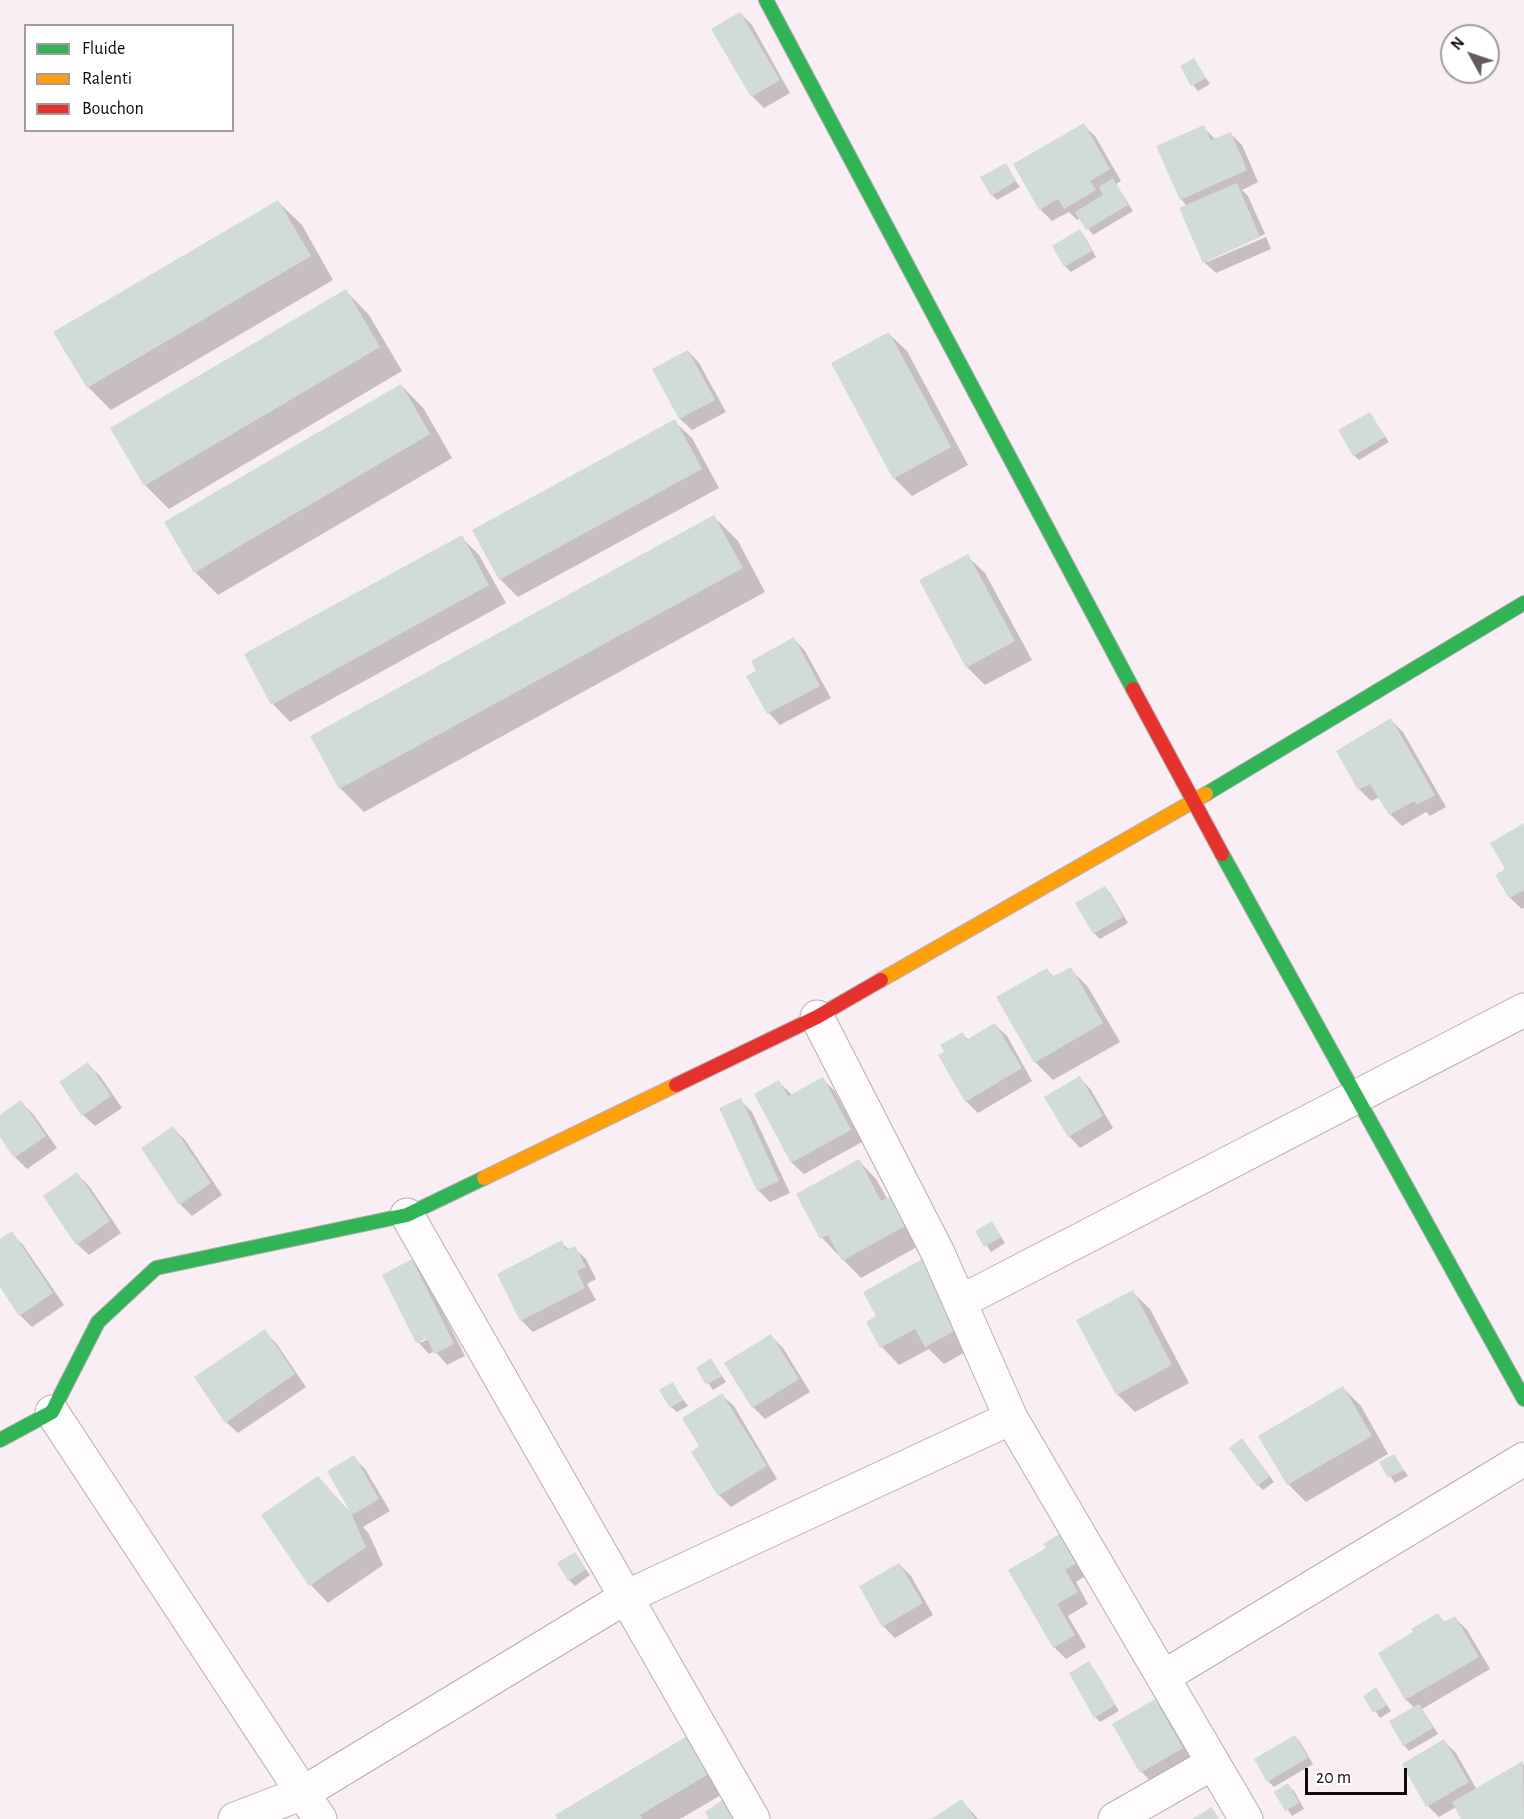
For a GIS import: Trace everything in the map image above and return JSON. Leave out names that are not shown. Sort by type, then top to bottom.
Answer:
[{"type":"street","points":[[766,0],[1193,802],[1524,1399]]},
{"type":"street","points":[[0,1440],[52,1412],[98,1322],[156,1268],[407,1215],[817,1017],[1193,802],[1524,603]]},
{"type":"street","points":[[960,1302],[1524,1010]]},
{"type":"street","points":[[817,1017],[938,1253],[1011,1418],[1246,1819]]},
{"type":"street","points":[[407,1215],[753,1819]]},
{"type":"street","points":[[52,1412],[312,1806]]},
{"type":"street","points":[[235,1819],[312,1806],[626,1597],[1011,1418]]},
{"type":"street","points":[[1163,1677],[1524,1459]]},
{"type":"street","points":[[1115,1819],[1213,1763]]},
{"type":"building","points":[[740,12],[780,80],[751,97],[711,29]]},
{"type":"building","points":[[1194,58],[1206,78],[1191,86],[1180,66]]},
{"type":"building","points":[[1084,123],[1110,169],[1090,181],[1096,190],[1064,209],[1058,199],[1039,210],[1013,164]]},
{"type":"building","points":[[1204,125],[1211,140],[1231,132],[1247,170],[1180,200],[1156,146]]},
{"type":"building","points":[[1006,163],[1016,181],[991,196],[980,177]]},
{"type":"building","points":[[1113,178],[1128,205],[1086,230],[1075,212],[1103,195],[1099,187]]},
{"type":"building","points":[[1237,183],[1260,237],[1203,263],[1179,208]]},
{"type":"building","points":[[278,200],[311,256],[87,388],[53,332]]},
{"type":"building","points":[[1080,229],[1092,251],[1064,267],[1052,246]]},
{"type":"building","points":[[346,289],[380,347],[144,486],[110,428]]},
{"type":"building","points":[[889,332],[951,447],[893,479],[831,363]]},
{"type":"building","points":[[688,350],[715,400],[679,419],[652,369]]},
{"type":"building","points":[[401,384],[430,434],[194,573],[164,522]]},
{"type":"building","points":[[1370,412],[1385,437],[1353,456],[1338,430]]},
{"type":"building","points":[[675,419],[702,469],[499,580],[472,530]]},
{"type":"building","points":[[714,515],[743,568],[339,789],[310,736]]},
{"type":"building","points":[[462,535],[489,585],[271,705],[244,654]]},
{"type":"building","points":[[968,554],[1015,641],[966,668],[919,580]]},
{"type":"building","points":[[794,637],[820,686],[767,714],[746,676],[756,671],[751,661]]},
{"type":"building","points":[[1391,718],[1435,795],[1417,805],[1414,801],[1389,815],[1370,784],[1358,790],[1336,751]]},
{"type":"building","points":[[1524,823],[1524,890],[1509,898],[1495,875],[1505,869],[1490,843]]},
{"type":"building","points":[[1105,886],[1123,917],[1093,934],[1075,903]]},
{"type":"building","points":[[1071,967],[1103,1023],[1034,1063],[996,997],[1047,968],[1052,977]]},
{"type":"building","points":[[995,1023],[1022,1068],[965,1102],[938,1055],[944,1052],[940,1045],[963,1032],[966,1040]]},
{"type":"building","points":[[88,1062],[111,1096],[82,1116],[59,1082]]},
{"type":"building","points":[[1080,1076],[1103,1116],[1068,1137],[1044,1097]]},
{"type":"building","points":[[823,1077],[851,1130],[791,1163],[754,1094],[779,1080],[788,1096]]},
{"type":"building","points":[[741,1098],[779,1181],[757,1191],[719,1108]]},
{"type":"building","points":[[21,1100],[46,1136],[14,1158],[0,1137],[0,1115]]},
{"type":"building","points":[[173,1126],[211,1183],[179,1205],[141,1148]]},
{"type":"building","points":[[859,1159],[881,1201],[891,1196],[907,1225],[842,1261],[828,1235],[820,1239],[796,1194]]},
{"type":"building","points":[[77,1172],[110,1221],[76,1245],[43,1196]]},
{"type":"building","points":[[992,1221],[1001,1237],[984,1247],[975,1231]]},
{"type":"building","points":[[12,1231],[53,1293],[19,1316],[0,1287],[0,1239]]},
{"type":"building","points":[[562,1240],[566,1250],[575,1246],[586,1267],[577,1271],[585,1288],[520,1321],[497,1274]]},
{"type":"building","points":[[924,1258],[962,1327],[925,1347],[915,1329],[880,1348],[866,1322],[876,1316],[863,1292]]},
{"type":"building","points":[[412,1259],[454,1344],[434,1354],[427,1338],[416,1343],[382,1275]]},
{"type":"building","points":[[1133,1290],[1172,1365],[1116,1395],[1076,1320]]},
{"type":"building","points":[[265,1329],[295,1374],[225,1423],[194,1377]]},
{"type":"building","points":[[771,1334],[799,1379],[752,1408],[724,1363]]},
{"type":"building","points":[[711,1358],[722,1376],[706,1385],[696,1368]]},
{"type":"building","points":[[673,1382],[683,1400],[670,1408],[659,1390]]},
{"type":"building","points":[[1343,1386],[1372,1436],[1287,1485],[1258,1436]]},
{"type":"building","points":[[722,1393],[767,1466],[718,1496],[691,1452],[699,1446],[682,1418]]},
{"type":"building","points":[[1242,1438],[1270,1476],[1257,1486],[1229,1448]]},
{"type":"building","points":[[1394,1454],[1404,1470],[1388,1478],[1379,1462]]},
{"type":"building","points":[[354,1455],[379,1499],[352,1515],[327,1471]]},
{"type":"building","points":[[318,1476],[352,1515],[366,1547],[309,1586],[261,1515]]},
{"type":"building","points":[[1064,1531],[1081,1560],[1065,1570],[1078,1592],[1057,1604],[1075,1635],[1053,1648],[1008,1570],[1046,1548],[1043,1544]]},
{"type":"building","points":[[575,1552],[586,1569],[568,1581],[557,1563]]},
{"type":"building","points":[[899,1563],[923,1603],[882,1627],[859,1586]]},
{"type":"building","points":[[1438,1613],[1444,1622],[1455,1616],[1479,1657],[1405,1700],[1378,1653],[1413,1632],[1411,1629]]},
{"type":"building","points":[[1089,1661],[1115,1705],[1094,1718],[1069,1673]]},
{"type":"building","points":[[1376,1687],[1387,1705],[1373,1713],[1363,1696]]},
{"type":"building","points":[[1155,1699],[1183,1748],[1140,1773],[1112,1724]]},
{"type":"building","points":[[1419,1704],[1433,1728],[1403,1746],[1389,1721]]},
{"type":"building","points":[[689,1735],[712,1772],[640,1815],[642,1819],[557,1819],[555,1815]]},
{"type":"building","points":[[1295,1735],[1308,1758],[1267,1782],[1254,1759]]},
{"type":"building","points":[[1444,1739],[1469,1782],[1426,1807],[1402,1764]]},
{"type":"building","points":[[1523,1761],[1524,1819],[1461,1819],[1452,1802]]},
{"type":"building","points":[[1288,1783],[1299,1803],[1285,1811],[1274,1792]]},
{"type":"building","points":[[725,1798],[740,1819],[709,1819],[705,1812]]},
{"type":"building","points":[[962,1799],[975,1819],[931,1819]]},
{"type":"building","points":[[1212,1807],[1219,1819],[1192,1819]]},
{"type":"traffic: fast","points":[[766,0],[1133,689]]},
{"type":"traffic: fast","points":[[1206,794],[1524,603]]},
{"type":"traffic: fast","points":[[1222,854],[1524,1399]]},
{"type":"traffic: fast","points":[[0,1440],[52,1412],[98,1322],[156,1268],[407,1215],[484,1178]]},
{"type":"traffic: slow","points":[[881,980],[1206,794]]},
{"type":"traffic: slow","points":[[484,1178],[676,1085]]},
{"type":"traffic: jam","points":[[1133,689],[1222,854]]},
{"type":"traffic: jam","points":[[676,1085],[817,1017],[881,980]]}]
